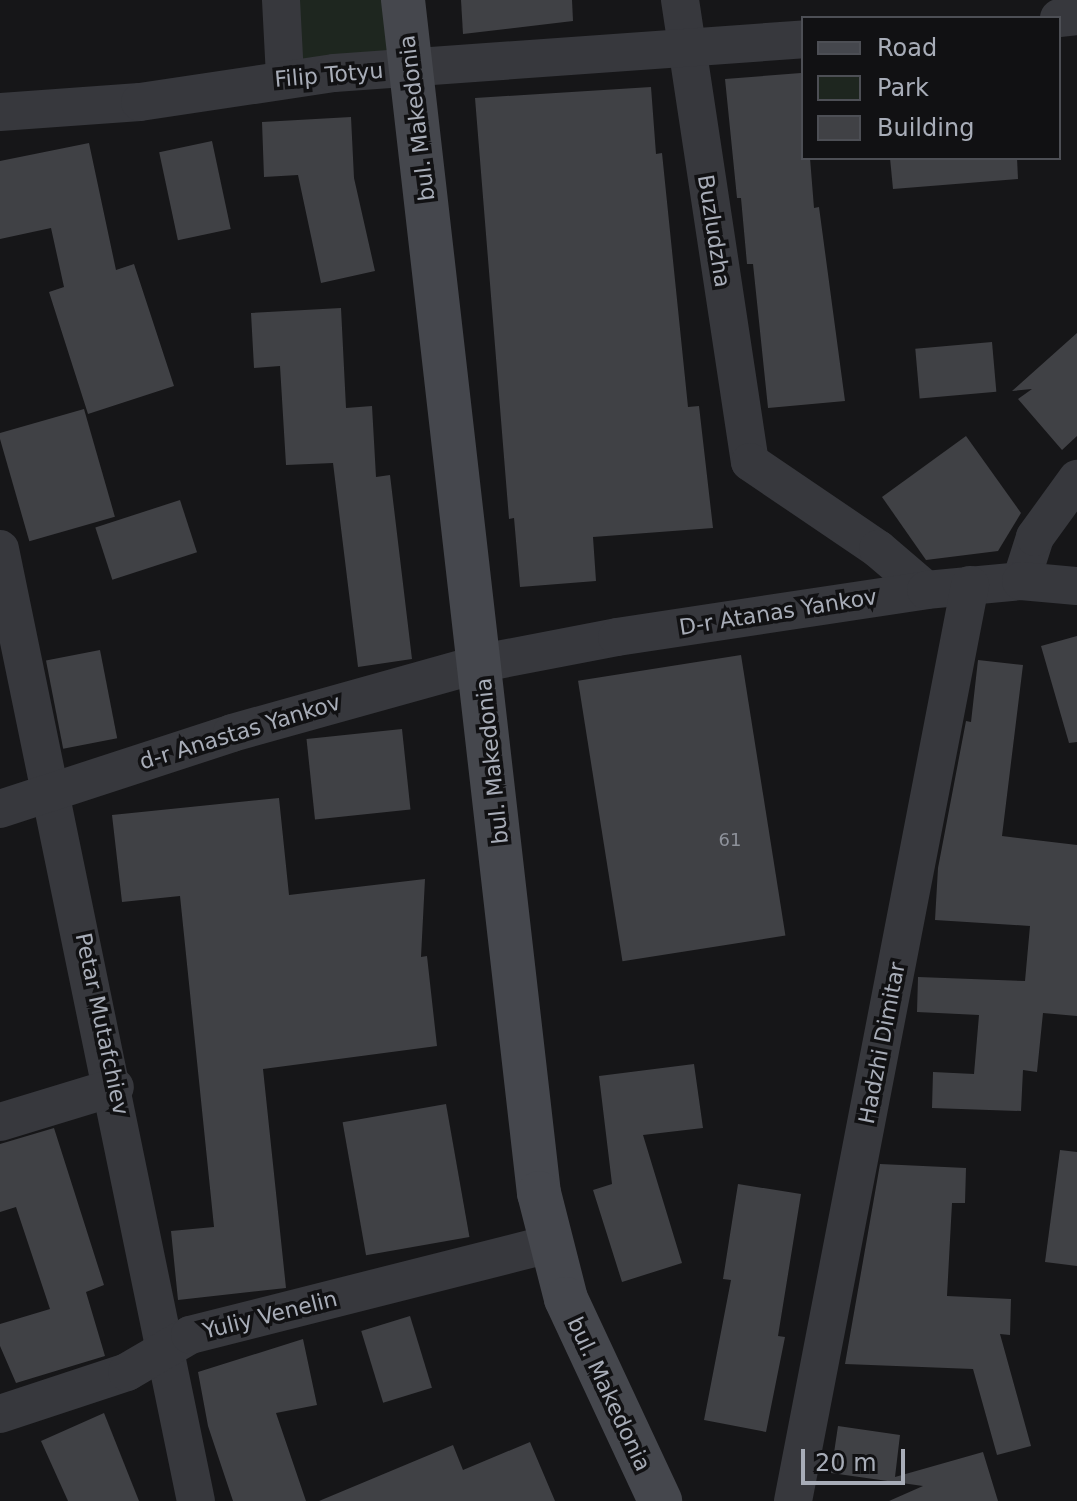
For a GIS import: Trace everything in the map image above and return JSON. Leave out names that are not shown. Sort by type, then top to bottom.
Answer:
[{"type":"street","points":[[281,0],[285,77]]},
{"type":"street","name":"bul. Makedonia","points":[[403,0],[482,663],[539,1193],[550,1244],[587,1351],[660,1501]]},
{"type":"street","name":"Buzludzha","points":[[680,0],[684,45],[750,462],[878,549],[926,590]]},
{"type":"street","name":"Filip Totyu","points":[[0,112],[140,102],[285,77],[684,45],[801,39]]},
{"type":"street","points":[[1021,581],[1035,537],[1077,479]]},
{"type":"street","name":"Petar Mutafchiev","points":[[0,549],[115,1087],[196,1501]]},
{"type":"street","name":"D-r Atanas Yankov","points":[[482,663],[617,637],[926,590],[1021,581],[1077,586]]},
{"type":"street","name":"Hadzhi Dimitar","points":[[793,1501],[970,585]]},
{"type":"street","name":"d-r Anastas Yankov","points":[[0,809],[388,686],[482,663]]},
{"type":"street","points":[[0,1122],[115,1087]]},
{"type":"street","name":"Yuliy Venelin","points":[[0,1414],[127,1372],[190,1335],[550,1244]]},
{"type":"green space","points":[[281,0],[403,0],[411,68],[285,77]]},
{"type":"building","points":[[461,0],[572,0],[573,21],[463,34]]},
{"type":"building","points":[[801,73],[801,160],[810,160],[814,208],[819,207],[845,401],[768,408],[753,264],[747,264],[741,198],[737,198],[725,79]]},
{"type":"building","points":[[651,87],[656,154],[662,153],[688,407],[699,406],[713,528],[593,537],[596,581],[520,587],[514,518],[509,519],[475,98]]},
{"type":"building","points":[[351,117],[354,178],[375,271],[321,283],[298,175],[264,177],[262,122]]},
{"type":"building","points":[[212,141],[231,229],[178,240],[159,152]]},
{"type":"building","points":[[89,143],[116,270],[134,264],[174,386],[88,414],[49,292],[64,287],[51,228],[0,239],[0,161]]},
{"type":"building","points":[[890,160],[1017,160],[1018,179],[893,189]]},
{"type":"building","points":[[341,308],[346,408],[372,406],[376,477],[390,475],[412,659],[358,667],[333,463],[286,465],[280,366],[254,368],[251,313]]},
{"type":"building","points":[[1077,333],[1077,436],[1062,450],[1018,399],[1032,389],[1012,391]]},
{"type":"building","points":[[992,342],[996,392],[920,399],[915,349]]},
{"type":"building","points":[[84,409],[115,517],[29,541],[0,433]]},
{"type":"building","points":[[966,436],[1021,513],[998,551],[926,560],[882,497]]},
{"type":"building","points":[[180,500],[197,552],[112,580],[95,528]]},
{"type":"building","points":[[1077,636],[1077,742],[1069,743],[1041,646]]},
{"type":"building","points":[[100,650],[117,738],[63,749],[46,660]]},
{"type":"building","points":[[741,655],[785,936],[622,961],[578,681]]},
{"type":"building","points":[[978,660],[1023,665],[1002,836],[1077,845],[1077,1016],[1043,1013],[1037,1072],[1023,1070],[1021,1111],[932,1108],[933,1072],[974,1074],[979,1015],[917,1012],[918,977],[1025,981],[1030,926],[935,920],[938,868],[966,721],[971,722]]},
{"type":"building","points":[[402,729],[410,810],[315,820],[307,739]]},
{"type":"building","points":[[279,798],[289,895],[425,879],[421,957],[427,956],[437,1046],[263,1069],[286,1288],[178,1300],[171,1231],[214,1227],[180,896],[122,902],[112,815]]},
{"type":"building","points":[[694,1064],[703,1128],[643,1135],[682,1263],[622,1282],[593,1190],[612,1184],[599,1076]]},
{"type":"building","points":[[446,1104],[469,1237],[366,1255],[343,1122]]},
{"type":"building","points":[[54,1128],[104,1285],[86,1292],[105,1356],[16,1383],[0,1346],[0,1324],[50,1309],[16,1207],[0,1212],[0,1144]]},
{"type":"building","points":[[1060,1150],[1077,1152],[1077,1266],[1045,1262]]},
{"type":"building","points":[[880,1164],[966,1168],[965,1203],[952,1203],[947,1296],[1011,1299],[1010,1335],[1000,1334],[1031,1446],[997,1455],[973,1369],[845,1364]]},
{"type":"building","points":[[738,1184],[801,1194],[778,1336],[785,1337],[766,1432],[704,1420],[731,1280],[723,1279]]},
{"type":"building","points":[[410,1316],[432,1388],[383,1403],[361,1331]]},
{"type":"building","points":[[303,1339],[317,1405],[276,1413],[306,1501],[233,1501],[208,1426],[198,1372]]},
{"type":"building","points":[[104,1413],[139,1501],[68,1501],[41,1441]]},
{"type":"building","points":[[838,1426],[900,1435],[895,1477],[983,1452],[998,1501],[889,1501],[923,1486],[831,1473]]},
{"type":"building","points":[[530,1442],[555,1501],[319,1501],[453,1445],[463,1470]]}]
